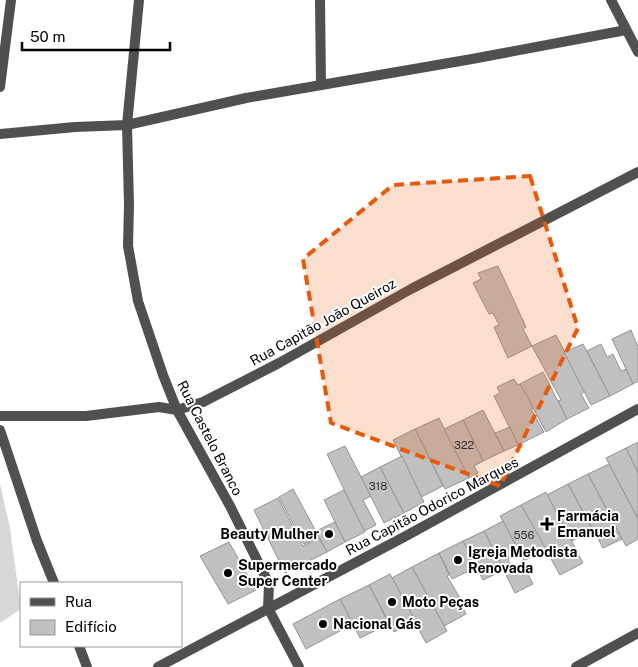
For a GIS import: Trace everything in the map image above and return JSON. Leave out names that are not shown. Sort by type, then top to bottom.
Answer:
[{"type":"street","points":[[0,87],[10,0]]},
{"type":"street","name":"Rua Castelo Branco","points":[[139,0],[127,125],[128,246],[138,301],[177,410],[230,506],[269,584],[268,608],[299,667]]},
{"type":"street","points":[[320,0],[321,85]]},
{"type":"street","points":[[611,0],[638,52]]},
{"type":"street","points":[[0,134],[75,127],[127,125],[246,98],[626,30]]},
{"type":"street","name":"Rua Capitão João Queiroz","points":[[0,416],[86,416],[159,407],[177,410],[203,402],[279,363],[411,290],[638,172]]},
{"type":"street","name":"Rua Capitão Odorico Marques","points":[[158,667],[404,537],[638,408]]},
{"type":"street","points":[[0,430],[37,542],[54,582]]},
{"type":"street","points":[[576,667],[638,633]]},
{"type":"street","points":[[79,647],[88,667]]},
{"type":"highlighted area","points":[[530,176],[578,328],[500,486],[331,423],[303,259],[393,185]]},
{"type":"shaded area","points":[[0,484],[10,528],[20,610],[0,623]]},
{"type":"building","points":[[498,266],[526,327],[523,329],[532,346],[508,358],[494,327],[499,325],[493,313],[489,314],[473,283],[481,279],[478,273]]},
{"type":"building","points":[[631,330],[638,347],[638,381],[633,384],[612,339]]},
{"type":"building","points":[[556,335],[585,391],[581,394],[589,408],[567,419],[558,401],[561,400],[532,346]]},
{"type":"building","points":[[583,344],[610,396],[591,405],[564,352]]},
{"type":"building","points":[[601,344],[607,357],[613,354],[621,371],[626,369],[633,384],[610,396],[587,351]]},
{"type":"building","points":[[543,372],[567,419],[546,432],[520,384]]},
{"type":"building","points":[[514,379],[518,385],[520,384],[530,401],[533,408],[531,409],[544,432],[518,445],[494,396],[500,393],[497,387]]},
{"type":"building","points":[[483,410],[504,451],[483,461],[463,420]]},
{"type":"building","points":[[439,418],[469,478],[445,489],[415,429]]},
{"type":"building","points":[[463,420],[483,461],[474,466],[478,473],[469,478],[444,429]]},
{"type":"building","points":[[510,427],[518,445],[504,451],[495,433]]},
{"type":"building","points":[[415,429],[443,486],[421,497],[393,440]]},
{"type":"building","points":[[638,442],[638,473],[626,448]]},
{"type":"building","points":[[345,446],[371,496],[363,500],[376,525],[364,531],[327,454]]},
{"type":"building","points":[[626,448],[638,473],[638,519],[606,458]]},
{"type":"building","points":[[402,456],[424,502],[404,513],[380,467]]},
{"type":"building","points":[[609,464],[638,519],[638,539],[626,546],[588,474]]},
{"type":"building","points":[[380,467],[404,513],[384,523],[361,477]]},
{"type":"building","points":[[588,474],[622,539],[603,548],[568,484]]},
{"type":"building","points":[[568,484],[592,529],[572,541],[547,495]]},
{"type":"building","points":[[293,489],[319,537],[304,544],[279,497]]},
{"type":"building","points":[[344,490],[365,532],[345,542],[324,500]]},
{"type":"building","name":"Farmácia Emanuel","points":[[546,492],[583,563],[560,575],[521,505]]},
{"type":"building","points":[[278,498],[303,546],[319,538],[327,552],[285,573],[254,510]]},
{"type":"building","points":[[521,505],[546,549],[524,561],[500,516]]},
{"type":"building","points":[[503,521],[520,553],[508,559],[516,575],[526,570],[533,584],[515,593],[484,531]]},
{"type":"building","name":"Beauty Mulher","points":[[335,522],[345,542],[327,552],[316,531]]},
{"type":"building","points":[[484,531],[504,570],[483,580],[463,541]]},
{"type":"building","name":"Igreja Metodista Renovada","points":[[463,541],[477,567],[452,579],[439,553]]},
{"type":"building","name":"Supermercado Super Center","points":[[229,542],[256,590],[228,604],[200,556]]},
{"type":"building","points":[[439,553],[449,575],[447,576],[460,598],[458,599],[466,614],[444,626],[412,567]]},
{"type":"building","points":[[412,567],[447,631],[426,643],[392,578]]},
{"type":"building","name":"Moto Peças","points":[[390,574],[415,620],[394,632],[369,585]]},
{"type":"building","points":[[369,585],[389,624],[360,638],[340,599]]},
{"type":"building","name":"Nacional Gás","points":[[340,599],[353,624],[306,649],[293,624]]},
{"type":"place","name":"Farmácia Emanuel","points":[[547,524]]},
{"type":"place","name":"Beauty Mulher","points":[[329,534]]},
{"type":"place","name":"Igreja Metodista Renovada","points":[[458,560]]},
{"type":"place","name":"Supermercado Super Center","points":[[228,573]]},
{"type":"place","name":"Moto Peças","points":[[392,602]]},
{"type":"place","name":"Nacional Gás","points":[[323,624]]}]
